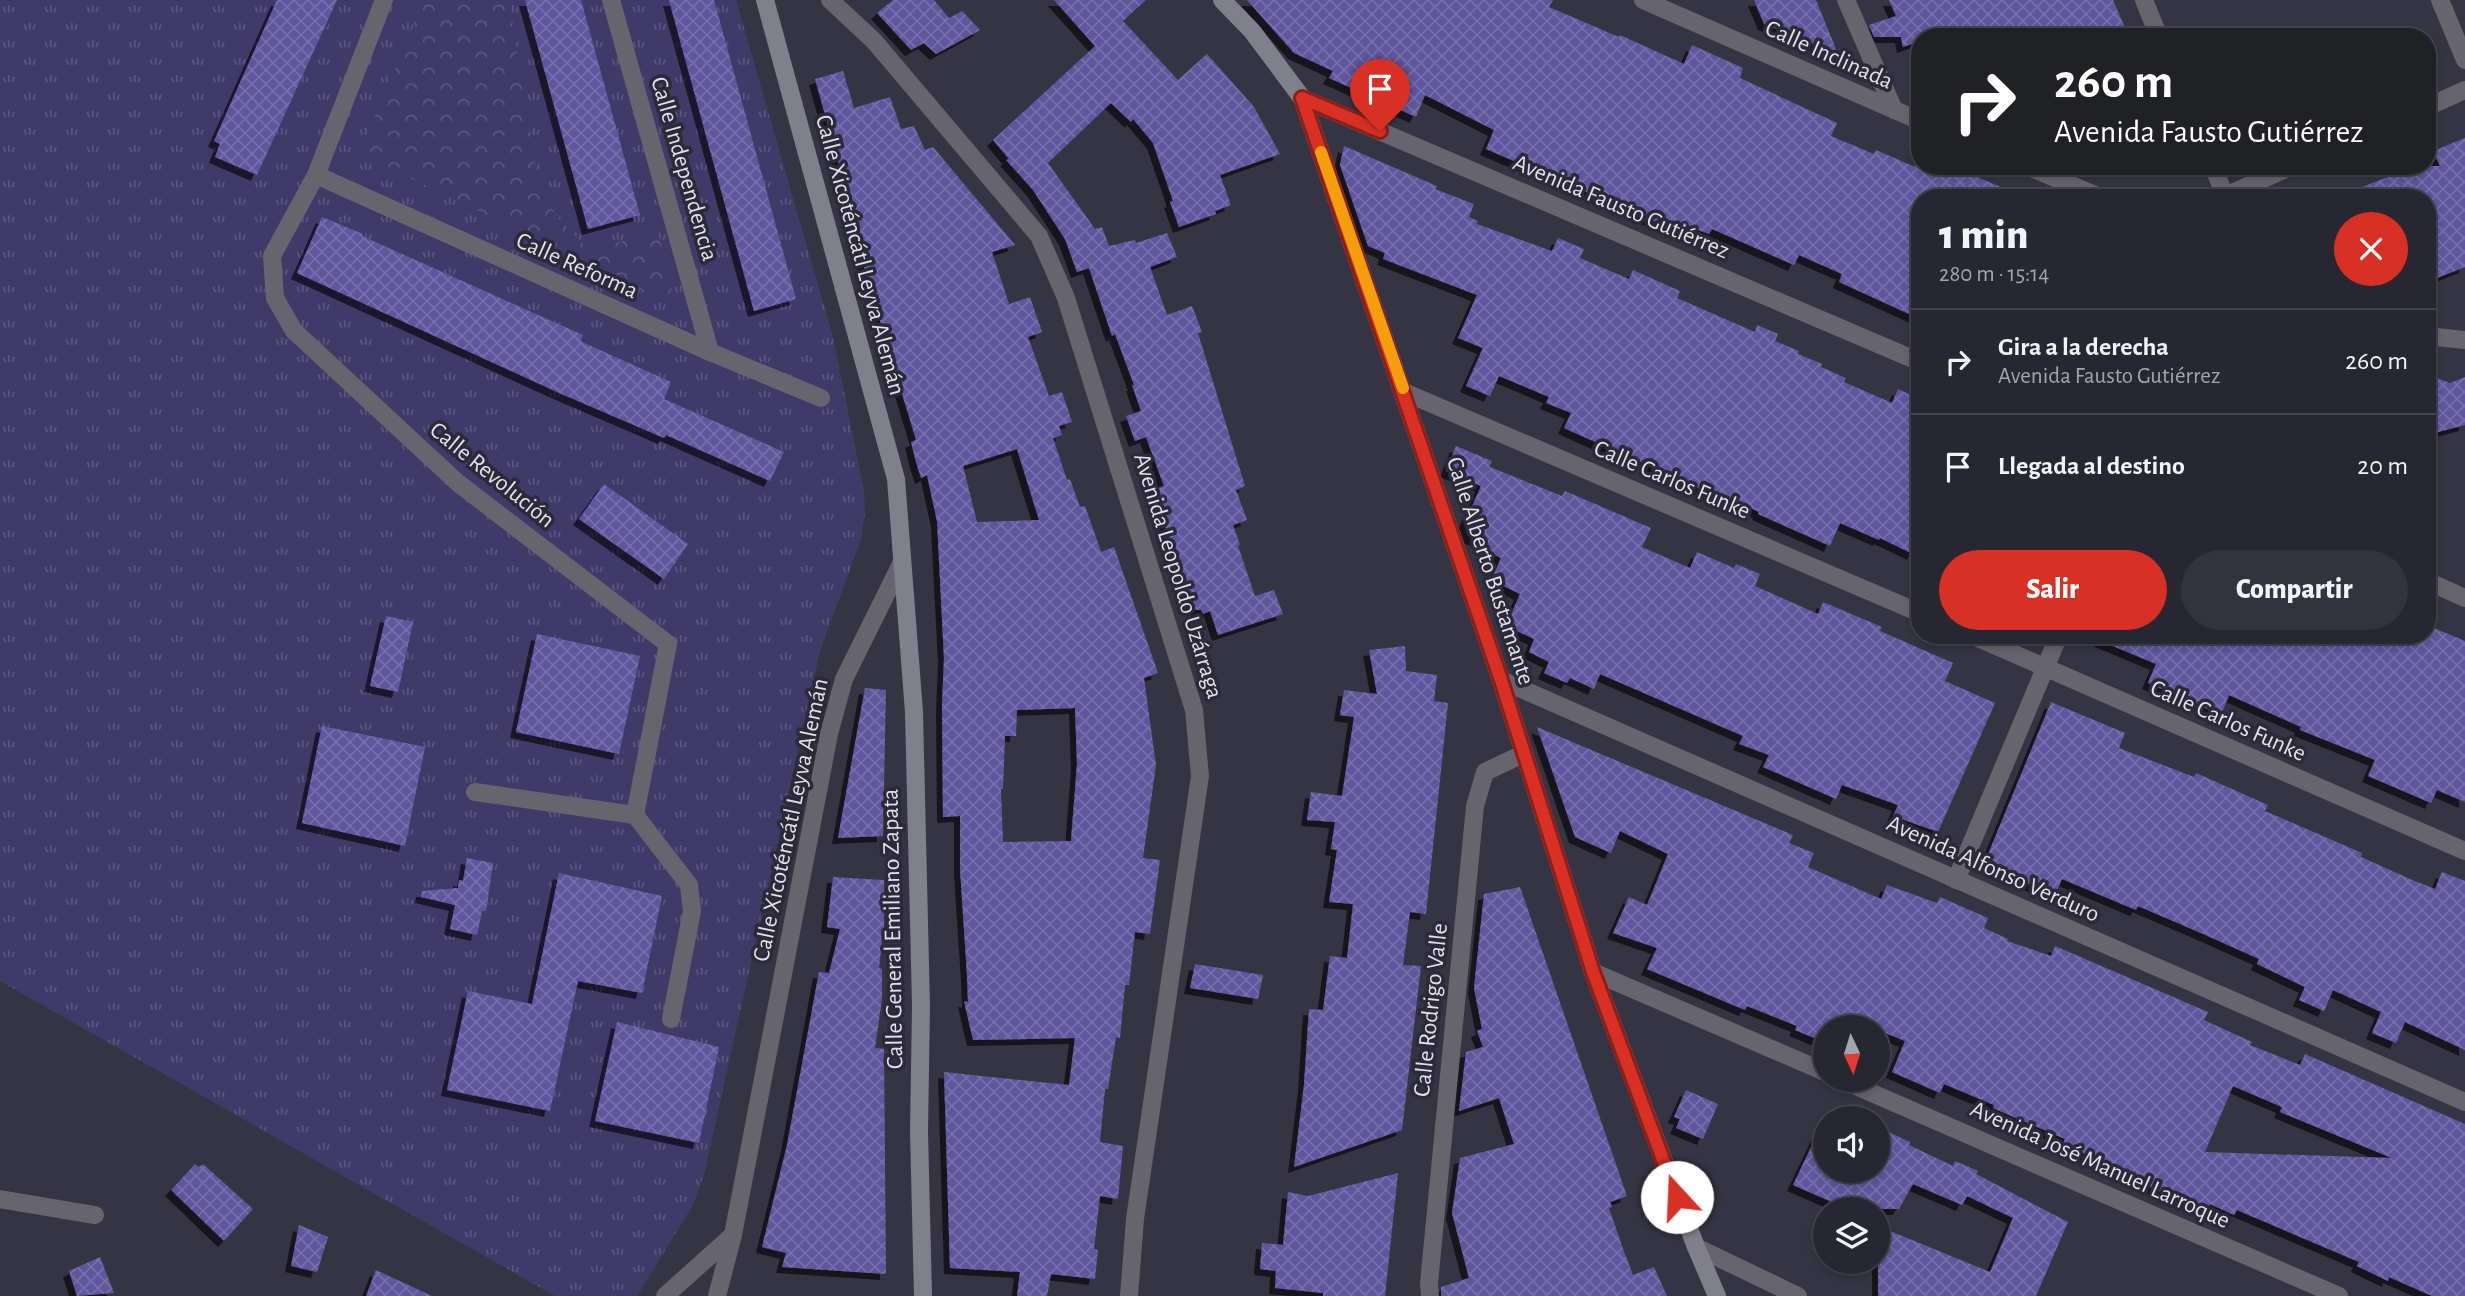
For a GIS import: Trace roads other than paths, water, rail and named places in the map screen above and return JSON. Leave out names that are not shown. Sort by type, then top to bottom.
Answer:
[{"type":"street","points":[[316,174],[384,0]]},
{"type":"street","name":"Calle Independencia","points":[[611,0],[710,352]]},
{"type":"street","name":"Calle Xicoténcátl Leyva Alemán","points":[[717,1296],[733,1235],[829,734],[844,679],[902,562],[896,479],[765,0]]},
{"type":"street","name":"Avenida Leopoldo Uzárraga","points":[[830,0],[874,41],[1039,236],[1066,298],[1194,710],[1200,776],[1135,1219],[1129,1296]]},
{"type":"street","name":"Calle Alberto Bustamante","points":[[1222,0],[1252,31],[1302,98],[1501,680],[1593,972],[1717,1296]]},
{"type":"street","name":"Calle Inclinada","points":[[1643,0],[1911,117]]},
{"type":"street","points":[[1846,0],[1894,110]]},
{"type":"street","points":[[2144,0],[2155,28]]},
{"type":"street","points":[[2440,0],[2465,60]]},
{"type":"street","points":[[2436,103],[2465,90]]},
{"type":"street","name":"Avenida Fausto Gutiérrez","points":[[1302,98],[1911,358]]},
{"type":"street","name":"Calle Reforma","points":[[316,174],[710,352],[821,398]]},
{"type":"street","name":"Calle Revolución","points":[[316,174],[272,256],[275,298],[293,331],[458,483],[668,645],[635,815]]},
{"type":"street","points":[[2048,175],[2080,189]]},
{"type":"street","points":[[2241,189],[2272,175]]},
{"type":"street","points":[[2436,337],[2465,340]]},
{"type":"street","name":"Calle Carlos Funke","points":[[1404,392],[1911,609]]},
{"type":"street","name":"Calle General Emiliano Zapata","points":[[902,562],[914,712],[921,1006],[919,1131],[923,1296]]},
{"type":"street","points":[[2436,585],[2465,598]]},
{"type":"street","name":"Calle Carlos Funke","points":[[1992,644],[2465,851]]},
{"type":"street","points":[[1956,880],[2055,644]]},
{"type":"street","name":"Avenida Alfonso Verduro","points":[[1501,680],[2465,1102]]},
{"type":"street","name":"Calle Rodrigo Valle","points":[[1430,1296],[1429,1283],[1475,806],[1485,772],[1523,754]]},
{"type":"street","points":[[475,792],[635,815],[689,885],[692,911],[671,1019]]},
{"type":"street","points":[[1593,972],[1813,1067]]},
{"type":"street","name":"Avenida José Manuel Larroque","points":[[1870,1092],[2339,1296]]},
{"type":"street","points":[[0,1199],[94,1216]]},
{"type":"street","points":[[664,1296],[733,1235]]},
{"type":"street","points":[[1696,1247],[1798,1296]]}]
